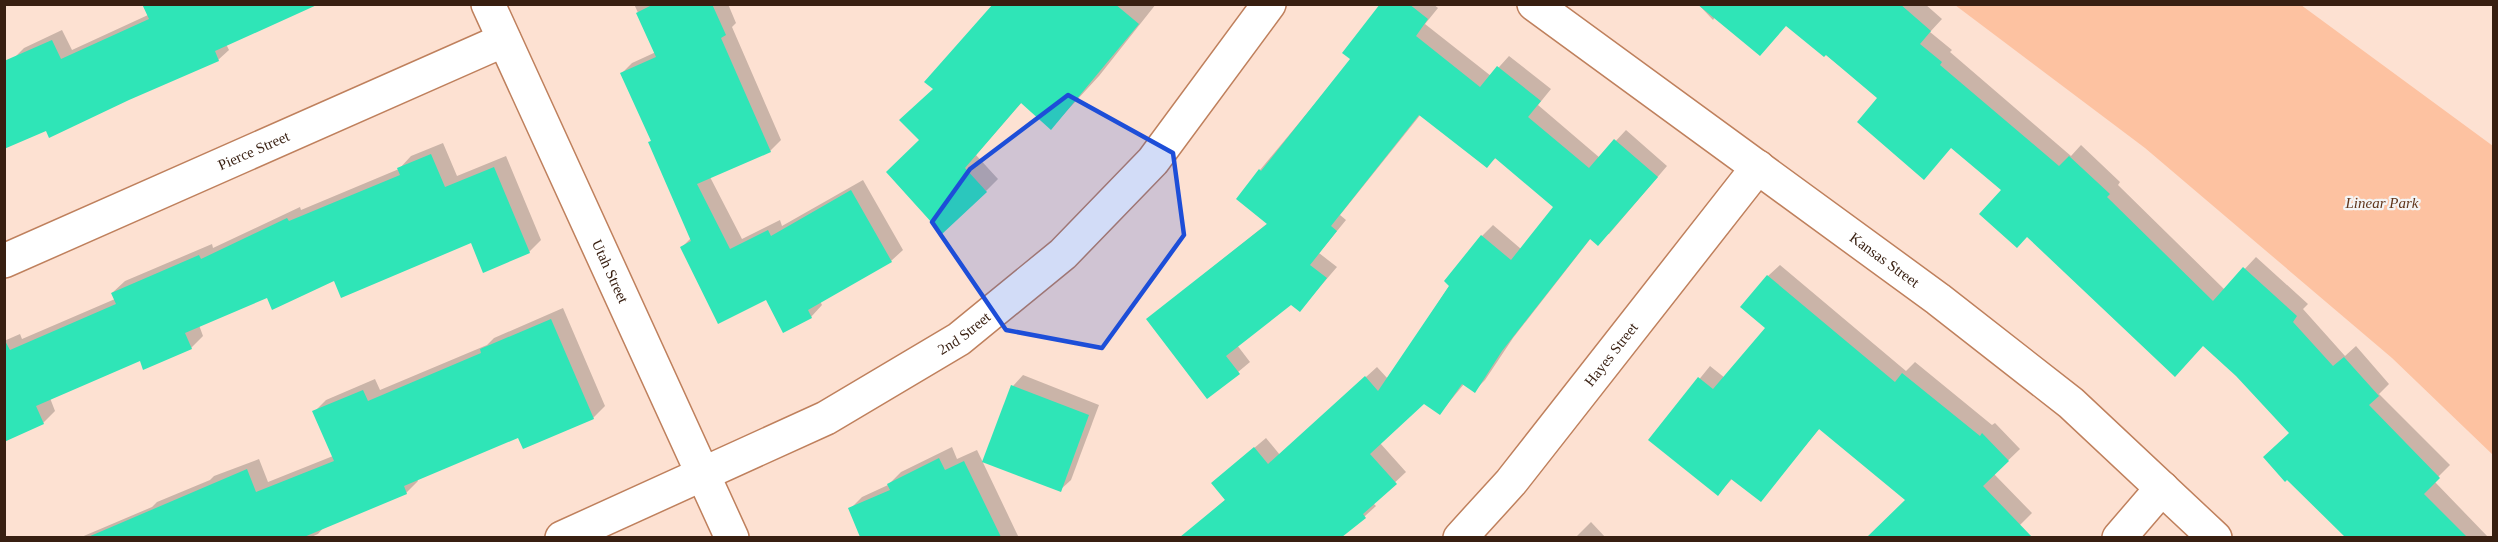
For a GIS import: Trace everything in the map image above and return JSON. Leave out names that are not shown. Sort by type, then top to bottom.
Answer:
[{"type":"street","name":"Utah Street","points":[[488,4],[732,537]]},
{"type":"street","name":"2nd Street","points":[[562,537],[826,418],[959,339],[1063,254],[1153,161],[1269,4]]},
{"type":"street","name":"Kansas Street","points":[[1534,4],[1938,299],[2071,403],[2215,537]]},
{"type":"street","name":"Pierce Street","points":[[4,261],[504,40]]},
{"type":"street","name":"Hayes Street","points":[[1460,537],[1511,482],[1758,167]]},
{"type":"street","points":[[2119,537],[2162,488]]},
{"type":"highlighted area","points":[[1068,95],[1173,153],[1184,235],[1102,348],[1006,330],[932,222],[970,169]]},
{"type":"green space","name":"Linear Park","points":[[1955,5],[2301,5],[2493,146],[2493,455],[2392,358],[2145,148]]},
{"type":"building","points":[[142,4],[319,4],[215,51],[219,61],[49,138],[46,131],[4,149],[4,61],[52,40],[61,59],[149,19]]},
{"type":"building","points":[[654,4],[712,4],[726,35],[721,38],[771,152],[697,184],[730,249],[768,230],[771,236],[851,190],[892,262],[808,310],[812,318],[783,333],[766,300],[718,324],[680,247],[691,241],[648,142],[651,141],[620,73],[656,57],[636,13]]},
{"type":"building","points":[[993,4],[1115,4],[1139,24],[1051,130],[1021,103],[965,168],[987,192],[942,234],[886,172],[919,140],[899,120],[933,89],[924,82]]},
{"type":"building","points":[[1380,4],[1409,4],[1428,19],[1416,36],[1480,87],[1497,66],[1541,101],[1528,117],[1589,168],[1614,139],[1658,177],[1598,246],[1590,239],[1502,351],[1475,393],[1462,384],[1440,415],[1424,404],[1370,454],[1397,484],[1363,514],[1366,518],[1342,537],[1180,537],[1225,500],[1211,483],[1254,447],[1268,464],[1365,376],[1378,391],[1449,286],[1444,281],[1481,235],[1511,260],[1553,207],[1495,158],[1487,168],[1419,115],[1331,226],[1337,231],[1310,265],[1327,278],[1300,312],[1291,305],[1226,356],[1240,374],[1207,399],[1146,319],[1267,224],[1236,199],[1350,59],[1342,53]]},
{"type":"building","points":[[1697,4],[1900,4],[1931,31],[1920,44],[1942,62],[1940,65],[2059,166],[2069,156],[2110,194],[2107,197],[2213,301],[2243,267],[2297,316],[2293,322],[2333,366],[2344,357],[2379,396],[2369,405],[2440,478],[2424,494],[2467,537],[2345,537],[2287,480],[2285,482],[2263,457],[2289,433],[2236,376],[2203,346],[2175,377],[2027,237],[2017,248],[1979,214],[2001,190],[1951,148],[1924,180],[1857,122],[1877,98],[1826,55],[1824,57],[1786,26],[1760,56]]},
{"type":"building","points":[[431,154],[445,187],[494,167],[530,253],[483,273],[471,243],[341,298],[334,281],[272,310],[267,298],[185,333],[192,349],[143,370],[140,361],[36,406],[44,424],[4,442],[4,339],[10,350],[116,304],[111,293],[199,255],[201,259],[287,218],[289,221],[400,175],[397,168]]},
{"type":"building","points":[[1767,275],[1895,382],[1902,373],[1980,436],[1982,433],[2009,461],[1983,486],[2032,537],[1867,537],[1905,500],[1819,429],[1761,502],[1731,479],[1718,496],[1648,440],[1698,377],[1713,389],[1765,328],[1740,307]]},
{"type":"building","points":[[551,319],[594,419],[523,449],[518,438],[404,486],[407,494],[304,537],[88,537],[247,469],[256,492],[334,461],[312,411],[363,390],[368,401],[481,353],[480,349]]},
{"type":"building","points":[[1011,385],[1089,415],[1061,492],[982,462]]},
{"type":"building","points":[[939,458],[945,470],[964,461],[1001,537],[860,537],[848,508],[890,490],[887,484]]}]
